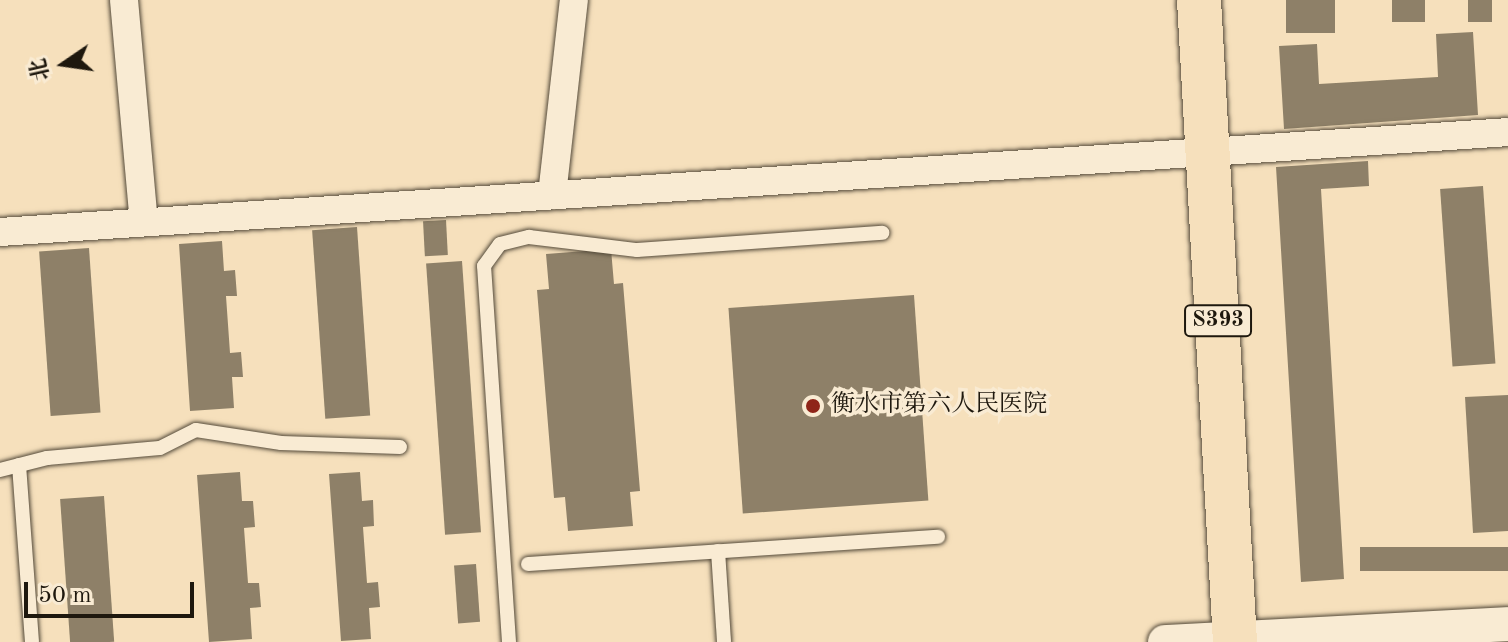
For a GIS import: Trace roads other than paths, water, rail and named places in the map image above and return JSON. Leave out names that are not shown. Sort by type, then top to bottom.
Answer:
[{"type":"main road","name":"S393","points":[[1199,0],[1235,640]]},
{"type":"street","points":[[124,0],[144,222]]},
{"type":"street","points":[[552,195],[574,0]]},
{"type":"street","points":[[0,232],[1508,132]]},
{"type":"street","points":[[1165,642],[1508,624]]},
{"type":"lane","points":[[509,642],[484,266],[500,244],[529,237],[637,250],[882,233]]},
{"type":"lane","points":[[0,470],[160,448],[196,430],[281,443],[400,447]]},
{"type":"lane","points":[[19,465],[32,642]]},
{"type":"lane","points":[[528,564],[938,537]]},
{"type":"lane","points":[[718,551],[724,642]]},
{"type":"place","name":"衡水市第六人民医院","points":[[813,406]]}]
